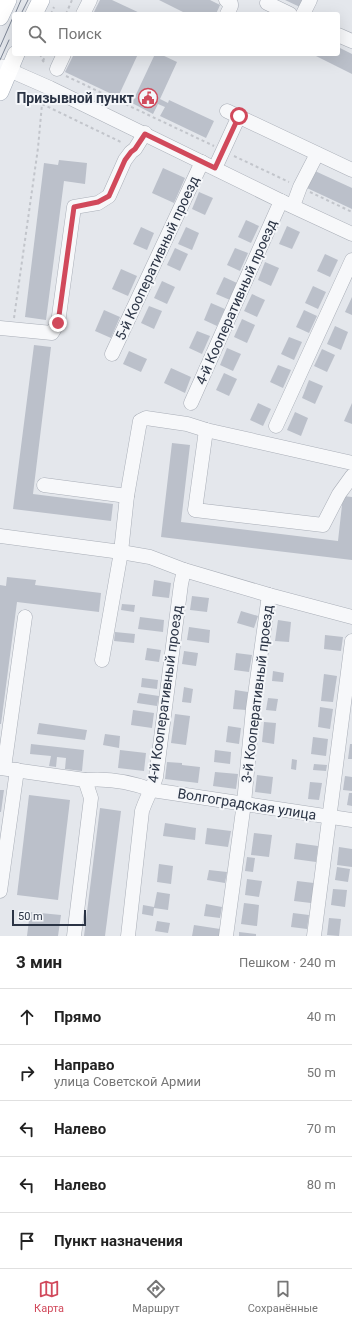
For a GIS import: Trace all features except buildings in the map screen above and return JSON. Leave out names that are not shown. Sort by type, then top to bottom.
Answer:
[{"type":"main road","points":[[0,18],[8,0]]},
{"type":"main road","points":[[37,12],[48,4]]},
{"type":"main road","points":[[0,92],[5,68],[14,56]]},
{"type":"street","points":[[84,12],[90,0]]},
{"type":"street","points":[[226,0],[231,4],[228,12]]},
{"type":"street","points":[[304,12],[310,0]]},
{"type":"street","points":[[267,3],[286,12]]},
{"type":"street","points":[[340,35],[352,41]]},
{"type":"street","points":[[59,72],[63,56]]},
{"type":"street","points":[[5,68],[352,234]]},
{"type":"street","points":[[215,168],[223,150],[233,114],[352,170]]},
{"type":"street","points":[[6,329],[52,333],[58,323],[74,207],[98,202],[109,196],[125,160],[135,149],[145,134]]},
{"type":"street","name":"4-й Кооперативный проезд","points":[[191,403],[287,203],[300,188],[317,154]]},
{"type":"street","name":"5-й Кооперативный проезд","points":[[112,354],[202,162]]},
{"type":"street","points":[[276,426],[352,260]]},
{"type":"street","points":[[102,660],[121,552],[127,496],[140,421],[146,418],[187,424],[206,430],[352,463]]},
{"type":"street","points":[[206,430],[195,510],[323,526],[340,494],[352,476]]},
{"type":"street","points":[[44,485],[127,496]]},
{"type":"street","points":[[0,536],[150,557],[184,570],[352,617]]},
{"type":"street","name":"4-й Кооперативный проезд","points":[[128,936],[142,811],[146,799],[152,790],[156,777],[184,570]]},
{"type":"street","name":"3-й Кооперативный проезд","points":[[226,936],[244,803],[253,709],[269,595]]},
{"type":"street","points":[[0,891],[7,769],[25,617]]},
{"type":"street","points":[[314,936],[352,641]]},
{"type":"street","name":"Волгоградская улица","points":[[7,769],[85,780],[97,779],[136,784],[152,790],[352,820]]},
{"type":"street","points":[[74,936],[91,798],[85,780]]},
{"type":"path","points":[[67,12],[72,0]]},
{"type":"path","points":[[43,61],[45,56]]},
{"type":"path","points":[[59,72],[352,212]]},
{"type":"path","points":[[6,329],[38,148],[42,104],[135,149]]},
{"type":"tram line","points":[[16,12],[21,0]]},
{"type":"tram line","points":[[22,12],[28,0]]},
{"type":"tram line","points":[[0,47],[12,20]]},
{"type":"tram line","points":[[0,60],[9,40]]},
{"type":"place","name":"Призывной пункт","points":[[148,98]]},
{"type":"route","points":[[58,323],[74,207],[98,202],[109,196],[125,160],[135,149],[145,134],[215,168],[239,116]]}]
